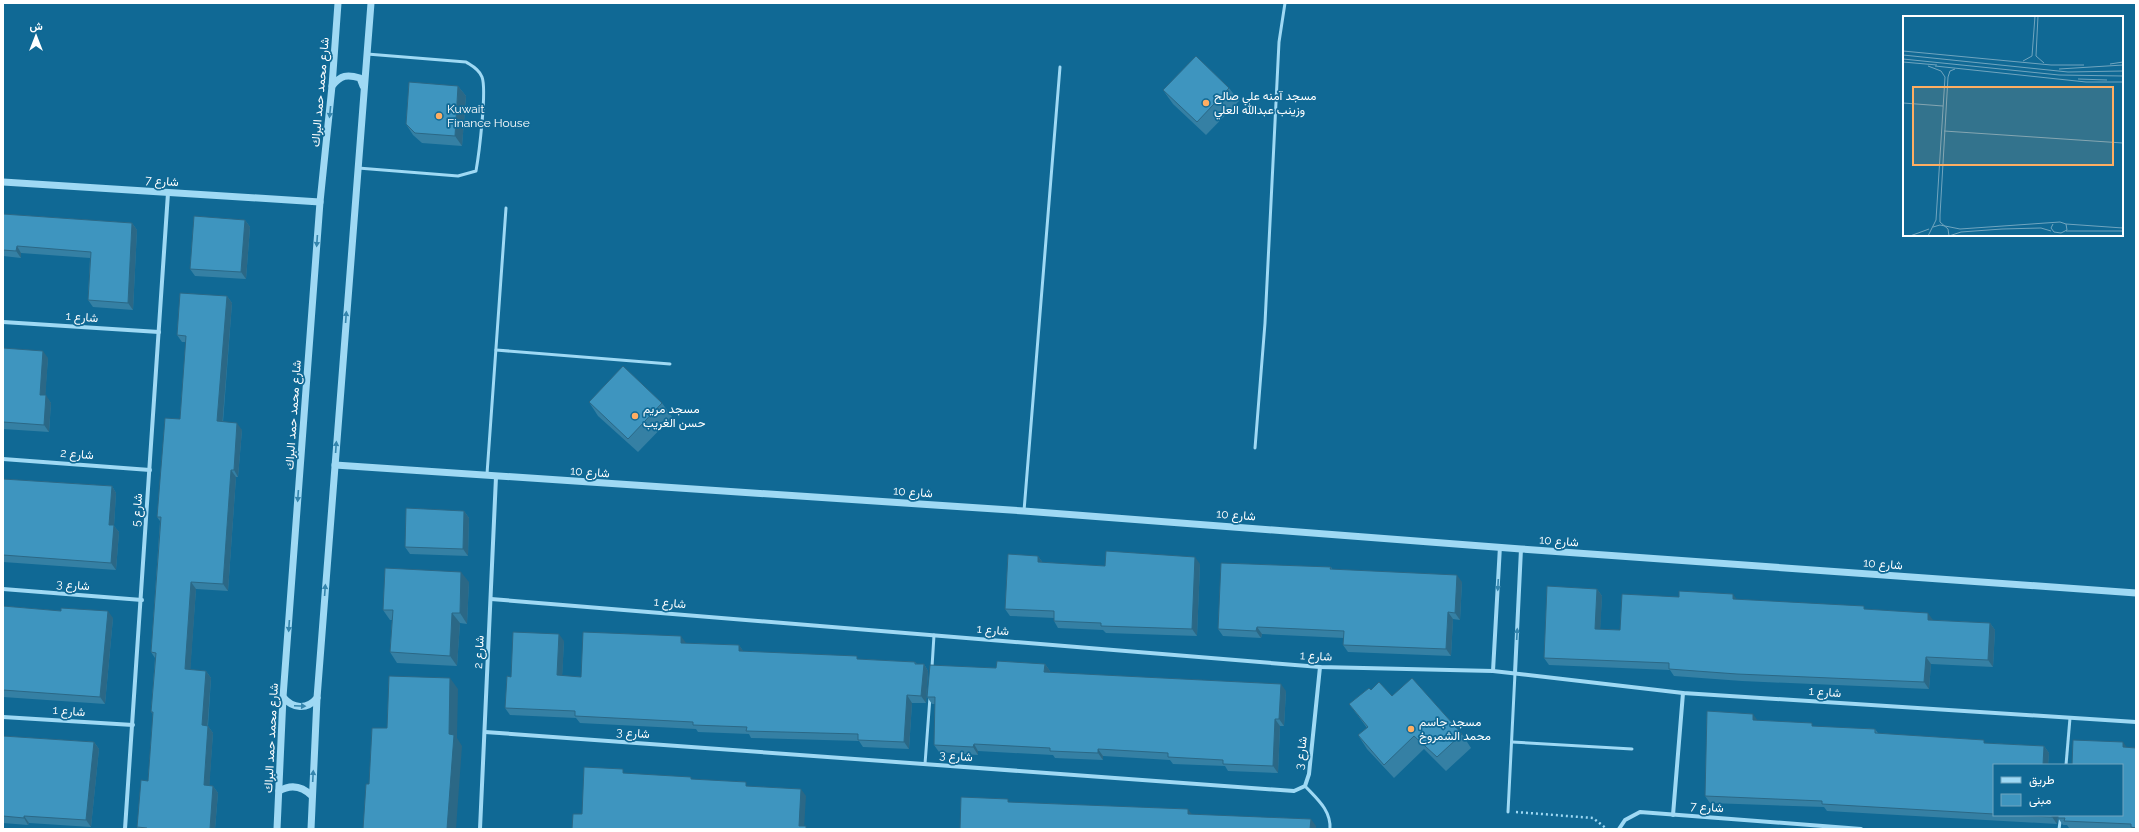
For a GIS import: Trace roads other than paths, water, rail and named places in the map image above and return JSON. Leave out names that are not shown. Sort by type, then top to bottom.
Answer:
[{"type":"street","name":"شارع محمد حمد البراك","points":[[277,829],[284,697],[320,202],[332,86],[338,3]]},
{"type":"street","points":[[311,829],[317,698],[371,3]]},
{"type":"street","points":[[332,86],[340,77],[350,75],[360,78],[364,88]]},
{"type":"street","name":"شارع 7","points":[[3,182],[320,202]]},
{"type":"street","name":"شارع 5","points":[[125,829],[142,600],[168,192]]},
{"type":"street","name":"شارع 1","points":[[3,322],[159,332]]},
{"type":"street","name":"شارع 2","points":[[3,459],[150,470]]},
{"type":"street","name":"شارع 10","points":[[335,465],[496,477],[1024,510],[1500,546],[1521,549],[2136,593]]},
{"type":"street","name":"شارع 2","points":[[480,829],[496,477]]},
{"type":"street","points":[[1493,672],[1500,546]]},
{"type":"street","points":[[1515,673],[1521,549]]},
{"type":"street","name":"شارع 3","points":[[3,589],[142,600]]},
{"type":"street","name":"شارع 1","points":[[491,599],[1320,666],[1515,673],[1683,693],[2136,722]]},
{"type":"street","name":"شارع 3","points":[[485,732],[1294,791],[1305,786],[1309,774],[1320,666]]},
{"type":"street","name":"شارع 7","points":[[1683,693],[1673,815],[1861,829]]},
{"type":"street","points":[[284,697],[294,706],[300,707],[307,706],[317,698]]},
{"type":"street","name":"شارع 1","points":[[3,716],[133,725]]},
{"type":"street","points":[[279,791],[290,786],[296,787],[312,796]]},
{"type":"street","points":[[1619,829],[1625,820],[1640,812],[1673,815]]},
{"type":"lane","points":[[1255,448],[1265,323],[1279,42],[1285,3]]},
{"type":"lane","points":[[358,168],[458,176],[466,175],[476,171],[481,129],[483,78],[479,70],[466,62],[367,54]]},
{"type":"lane","points":[[1024,510],[1060,67]]},
{"type":"lane","points":[[486,476],[506,208]]},
{"type":"lane","points":[[496,350],[670,364]]},
{"type":"lane","points":[[932,673],[934,635]]},
{"type":"lane","points":[[1508,812],[1515,673]]},
{"type":"lane","points":[[925,764],[930,696]]},
{"type":"lane","points":[[2066,764],[2070,718]]},
{"type":"lane","points":[[1512,742],[1632,749]]},
{"type":"lane","points":[[1305,786],[1324,806],[1328,814],[1330,829]]},
{"type":"lane","points":[[2059,829],[2061,816]]},
{"type":"place","name":"مسجد آمنه علي صالح وزينب عبدالله العلي","points":[[1206,103]]},
{"type":"place","name":"Kuwait Finance House","points":[[439,116]]},
{"type":"place","name":"مسجد مريم حسن الغريب","points":[[635,416]]},
{"type":"place","name":"مسجد جاسم محمد الشمروخ","points":[[1411,729]]}]
